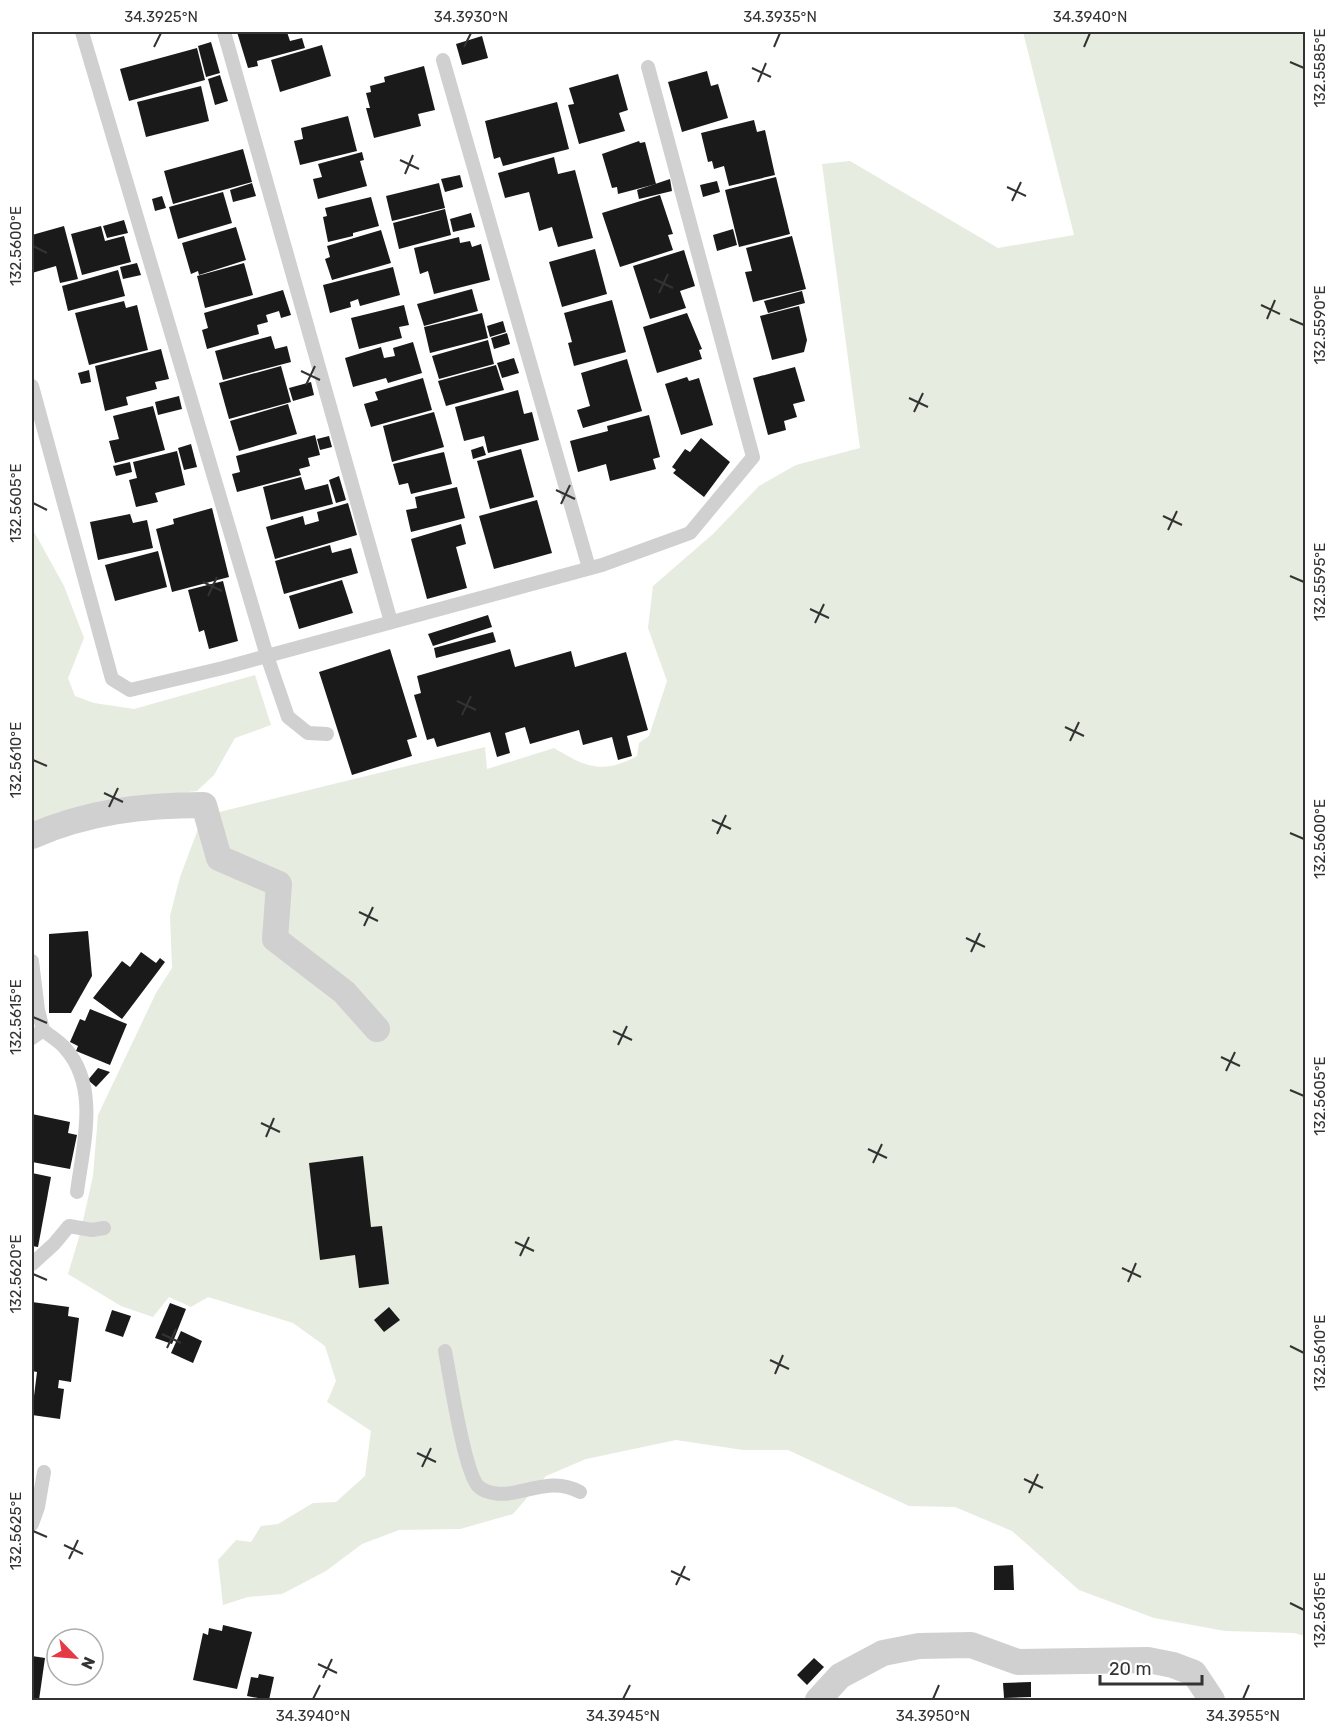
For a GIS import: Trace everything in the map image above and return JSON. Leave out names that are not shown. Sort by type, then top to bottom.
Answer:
[{"type":"street","points":[[32,836],[82,817],[129,808],[204,805],[219,858],[279,884],[275,939],[344,992],[377,1029]]},
{"type":"street","points":[[818,1701],[840,1676],[883,1653],[919,1646],[971,1645],[1018,1662],[1148,1660],[1173,1665],[1194,1673],[1212,1701]]},
{"type":"lane","points":[[82,32],[267,656],[288,717],[308,733],[327,734]]},
{"type":"lane","points":[[224,32],[391,622]]},
{"type":"lane","points":[[443,60],[589,568]]},
{"type":"lane","points":[[32,386],[112,679],[130,690],[267,656],[589,568],[690,533],[753,458],[648,67]]},
{"type":"lane","points":[[32,961],[38,1010],[37,1034],[65,1048],[80,1072],[87,1098],[77,1192]]},
{"type":"lane","points":[[32,1263],[54,1244],[69,1226],[92,1230],[104,1228]]},
{"type":"lane","points":[[445,1351],[466,1451],[477,1485],[485,1491],[498,1494],[556,1485],[568,1485],[580,1492]]},
{"type":"lane","points":[[32,1524],[38,1508],[44,1472]]},
{"type":"shaded area","points":[[1023,32],[1305,32],[1305,1636],[1294,1633],[1225,1631],[1154,1618],[1079,1590],[1012,1531],[955,1507],[909,1506],[788,1450],[743,1450],[676,1440],[586,1459],[546,1476],[513,1514],[460,1529],[399,1530],[362,1544],[326,1571],[282,1594],[248,1597],[223,1605],[218,1560],[236,1540],[251,1542],[261,1526],[278,1524],[313,1503],[336,1502],[365,1476],[371,1431],[327,1402],[336,1381],[325,1346],[293,1323],[208,1297],[191,1307],[169,1297],[153,1317],[121,1306],[68,1274],[93,1176],[98,1115],[156,993],[172,968],[170,916],[180,877],[203,816],[485,747],[487,769],[554,748],[585,764],[603,767],[637,756],[639,743],[649,736],[667,681],[648,628],[653,586],[713,534],[759,486],[796,465],[860,448],[822,164],[850,161],[998,248],[1074,235]]},
{"type":"shaded area","points":[[32,528],[64,586],[84,638],[68,678],[75,696],[94,703],[134,709],[255,675],[271,725],[235,738],[214,775],[197,791],[120,800],[32,826]]},
{"type":"building","points":[[237,32],[287,32],[290,41],[302,38],[305,48],[257,61],[258,66],[248,68]]},
{"type":"building","points":[[482,36],[488,58],[462,65],[456,44]]},
{"type":"building","points":[[211,42],[220,73],[206,77],[198,46]]},
{"type":"building","points":[[322,45],[331,76],[280,92],[271,60]]},
{"type":"building","points":[[197,48],[205,80],[129,101],[120,69]]},
{"type":"building","points":[[424,66],[435,110],[418,114],[421,126],[374,138],[366,108],[370,108],[366,93],[371,92],[370,86],[385,82],[384,77]]},
{"type":"building","points":[[707,71],[711,86],[718,84],[728,118],[682,132],[668,82]]},
{"type":"building","points":[[618,74],[628,110],[619,113],[625,131],[579,144],[568,105],[574,104],[569,88]]},
{"type":"building","points":[[220,75],[228,101],[215,105],[208,79]]},
{"type":"building","points":[[201,86],[209,121],[146,137],[137,102]]},
{"type":"building","points":[[557,102],[569,149],[503,166],[500,157],[494,159],[485,121]]},
{"type":"building","points":[[348,116],[357,151],[300,165],[294,141],[303,139],[301,128]]},
{"type":"building","points":[[754,120],[757,132],[765,130],[775,175],[729,186],[724,166],[714,169],[712,161],[708,162],[701,133]]},
{"type":"building","points":[[639,141],[640,143],[645,142],[656,184],[618,194],[617,187],[612,188],[602,154]]},
{"type":"building","points":[[243,149],[252,182],[173,204],[164,171]]},
{"type":"building","points":[[362,152],[364,160],[360,161],[367,186],[318,199],[313,179],[322,177],[318,164]]},
{"type":"building","points":[[554,157],[558,174],[575,170],[593,238],[558,247],[552,227],[539,231],[529,192],[505,198],[498,173]]},
{"type":"building","points":[[460,175],[463,187],[445,192],[441,179]]},
{"type":"building","points":[[776,177],[790,234],[739,247],[725,190]]},
{"type":"building","points":[[670,179],[672,191],[639,199],[637,190]]},
{"type":"building","points":[[717,181],[720,192],[703,197],[700,185]]},
{"type":"building","points":[[252,183],[256,196],[233,202],[230,190]]},
{"type":"building","points":[[439,183],[445,208],[392,221],[386,196]]},
{"type":"building","points":[[223,192],[232,223],[178,239],[169,207]]},
{"type":"building","points":[[660,195],[673,234],[668,235],[673,250],[620,267],[602,213]]},
{"type":"building","points":[[162,196],[166,208],[155,211],[152,199]]},
{"type":"building","points":[[371,197],[379,226],[328,242],[323,217],[327,216],[325,208]]},
{"type":"building","points":[[445,209],[451,235],[399,249],[393,223]]},
{"type":"building","points":[[471,213],[475,227],[453,232],[450,219]]},
{"type":"building","points":[[124,220],[128,233],[107,238],[103,226]]},
{"type":"building","points":[[64,226],[78,279],[60,283],[56,266],[32,273],[32,235]]},
{"type":"building","points":[[101,226],[105,241],[124,236],[131,262],[82,275],[71,234]]},
{"type":"building","points":[[236,227],[246,260],[199,275],[198,271],[191,274],[182,243]]},
{"type":"building","points":[[733,229],[737,245],[717,251],[713,235]]},
{"type":"building","points":[[381,230],[391,263],[332,280],[325,259],[330,257],[327,246]]},
{"type":"building","points":[[792,236],[806,289],[753,302],[745,272],[752,271],[746,248]]},
{"type":"building","points":[[459,237],[460,243],[470,241],[472,247],[481,244],[490,280],[434,294],[428,271],[420,274],[414,248]]},
{"type":"building","points":[[595,249],[607,294],[562,307],[549,262]]},
{"type":"building","points":[[684,250],[695,286],[680,291],[686,308],[650,319],[633,266]]},
{"type":"building","points":[[137,263],[141,275],[123,279],[120,267]]},
{"type":"building","points":[[244,263],[253,295],[205,308],[197,276]]},
{"type":"building","points":[[393,267],[400,295],[360,306],[358,299],[350,302],[351,307],[330,313],[323,285]]},
{"type":"building","points":[[118,270],[125,296],[68,311],[62,286]]},
{"type":"building","points":[[472,289],[478,311],[424,326],[417,304]]},
{"type":"building","points":[[283,290],[291,315],[281,318],[279,311],[266,315],[268,322],[257,325],[259,334],[207,349],[202,330],[208,328],[204,313]]},
{"type":"building","points":[[802,291],[805,303],[768,313],[764,301]]},
{"type":"building","points":[[612,300],[626,352],[574,366],[568,343],[572,342],[564,313]]},
{"type":"building","points":[[124,301],[126,308],[137,305],[148,350],[89,365],[75,313]]},
{"type":"building","points":[[404,305],[409,325],[399,327],[402,338],[359,349],[351,318]]},
{"type":"building","points":[[799,306],[807,340],[804,352],[772,360],[760,316]]},
{"type":"building","points":[[482,313],[488,338],[430,353],[424,327]]},
{"type":"building","points":[[687,313],[702,349],[699,350],[702,359],[657,373],[643,327]]},
{"type":"building","points":[[503,321],[506,332],[490,337],[487,326]]},
{"type":"building","points":[[507,333],[510,344],[494,349],[491,338]]},
{"type":"building","points":[[271,336],[275,349],[287,346],[291,362],[223,380],[215,351]]},
{"type":"building","points":[[488,340],[494,364],[439,379],[432,356]]},
{"type":"building","points":[[413,342],[422,373],[388,383],[386,378],[353,387],[345,358],[381,347],[384,358],[395,356],[393,348]]},
{"type":"building","points":[[161,349],[169,379],[155,382],[157,389],[126,397],[128,405],[105,411],[95,366]]},
{"type":"building","points":[[514,358],[519,373],[502,378],[497,363]]},
{"type":"building","points":[[627,359],[642,411],[583,428],[577,410],[590,406],[581,373]]},
{"type":"building","points":[[496,365],[504,390],[446,406],[438,381]]},
{"type":"building","points":[[281,366],[291,402],[229,419],[219,383]]},
{"type":"building","points":[[795,367],[805,401],[793,404],[797,417],[784,421],[786,430],[768,435],[753,378]]},
{"type":"building","points":[[89,370],[91,382],[81,384],[78,373]]},
{"type":"building","points":[[687,377],[689,381],[699,378],[713,425],[681,435],[665,384]]},
{"type":"building","points":[[423,378],[432,410],[371,427],[364,404],[378,400],[375,392]]},
{"type":"building","points":[[311,382],[314,395],[293,401],[289,388]]},
{"type":"building","points":[[518,390],[524,414],[532,412],[539,440],[488,453],[484,436],[464,441],[455,407]]},
{"type":"building","points":[[179,396],[182,409],[158,415],[155,402]]},
{"type":"building","points":[[288,404],[297,434],[239,451],[230,421]]},
{"type":"building","points":[[153,406],[165,450],[115,463],[109,441],[119,439],[113,416]]},
{"type":"building","points":[[434,412],[444,447],[392,462],[383,426]]},
{"type":"building","points":[[649,415],[660,457],[653,459],[656,469],[610,481],[606,464],[578,472],[570,441],[608,431],[607,426]]},
{"type":"building","points":[[315,435],[320,455],[308,458],[310,466],[299,469],[301,475],[237,492],[232,474],[240,472],[236,456]]},
{"type":"building","points":[[329,436],[332,447],[320,450],[317,439]]},
{"type":"building","points":[[701,438],[730,462],[704,497],[673,473],[676,470],[672,467],[685,449],[690,452]]},
{"type":"building","points":[[191,444],[197,467],[184,470],[178,448]]},
{"type":"building","points":[[483,446],[486,455],[473,459],[471,450]]},
{"type":"building","points":[[521,449],[534,497],[490,509],[477,461]]},
{"type":"building","points":[[177,451],[185,485],[155,493],[158,502],[136,507],[129,480],[137,478],[133,462]]},
{"type":"building","points":[[444,452],[452,484],[411,494],[408,483],[399,485],[393,464]]},
{"type":"building","points":[[130,462],[132,472],[116,476],[113,466]]},
{"type":"building","points":[[339,476],[346,500],[336,503],[329,480]]},
{"type":"building","points":[[301,477],[305,490],[328,484],[333,504],[271,520],[263,487]]},
{"type":"building","points":[[457,487],[465,518],[411,532],[406,510],[417,508],[415,497]]},
{"type":"building","points":[[537,500],[552,553],[494,569],[479,516]]},
{"type":"building","points":[[348,503],[357,535],[275,559],[266,527],[303,516],[305,525],[319,521],[317,512]]},
{"type":"building","points":[[212,508],[229,577],[172,592],[156,529],[174,524],[173,519]]},
{"type":"building","points":[[130,514],[133,523],[147,520],[153,548],[98,560],[90,522]]},
{"type":"building","points":[[461,524],[466,544],[456,547],[467,588],[427,599],[411,539]]},
{"type":"building","points":[[330,545],[332,553],[351,548],[358,573],[284,594],[275,561]]},
{"type":"building","points":[[158,551],[167,587],[115,601],[105,565]]},
{"type":"building","points":[[342,580],[353,613],[299,629],[289,596]]},
{"type":"building","points":[[223,581],[238,641],[209,649],[204,630],[199,632],[188,590]]},
{"type":"building","points":[[488,615],[492,627],[433,646],[428,634]]},
{"type":"building","points":[[493,632],[496,642],[436,658],[434,648]]},
{"type":"building","points":[[390,649],[417,737],[407,740],[412,756],[352,775],[319,672]]},
{"type":"building","points":[[510,649],[515,667],[571,651],[575,667],[626,652],[648,730],[627,736],[632,756],[618,760],[612,737],[583,745],[579,730],[530,744],[525,727],[505,733],[510,753],[497,757],[490,732],[437,747],[434,738],[427,740],[414,695],[421,693],[417,676]]},
{"type":"building","points":[[88,931],[92,976],[71,1013],[49,1013],[49,934]]},
{"type":"building","points":[[141,952],[156,963],[160,958],[165,962],[122,1019],[93,998],[122,961],[130,967]]},
{"type":"building","points":[[90,1009],[127,1024],[110,1065],[76,1051],[78,1046],[70,1042],[80,1019],[85,1021]]},
{"type":"building","points":[[98,1068],[110,1072],[96,1087],[88,1080]]},
{"type":"building","points":[[32,1114],[70,1122],[68,1133],[77,1135],[70,1169],[32,1162]]},
{"type":"building","points":[[363,1156],[371,1227],[382,1226],[389,1284],[359,1288],[355,1255],[320,1260],[309,1163]]},
{"type":"building","points":[[32,1173],[51,1177],[38,1247],[32,1246]]},
{"type":"building","points":[[32,1302],[69,1307],[68,1316],[79,1318],[71,1382],[59,1380],[58,1388],[64,1389],[60,1419],[32,1415],[32,1396],[34,1396],[37,1372],[32,1371]]},
{"type":"building","points":[[170,1303],[186,1309],[172,1344],[155,1338]]},
{"type":"building","points":[[389,1307],[400,1320],[384,1332],[374,1320]]},
{"type":"building","points":[[112,1310],[131,1316],[123,1337],[105,1331]]},
{"type":"building","points":[[181,1331],[202,1341],[193,1363],[171,1353]]},
{"type":"building","points":[[1013,1565],[1014,1590],[994,1590],[994,1566]]},
{"type":"building","points":[[223,1625],[252,1632],[237,1689],[193,1680],[203,1633],[208,1635],[209,1628],[222,1631]]},
{"type":"building","points":[[32,1656],[45,1658],[39,1700],[32,1700]]},
{"type":"building","points":[[814,1658],[824,1667],[807,1685],[797,1675]]},
{"type":"building","points":[[259,1674],[274,1677],[269,1700],[247,1696],[251,1677],[258,1678]]},
{"type":"building","points":[[1031,1682],[1031,1697],[1004,1698],[1003,1683]]}]
